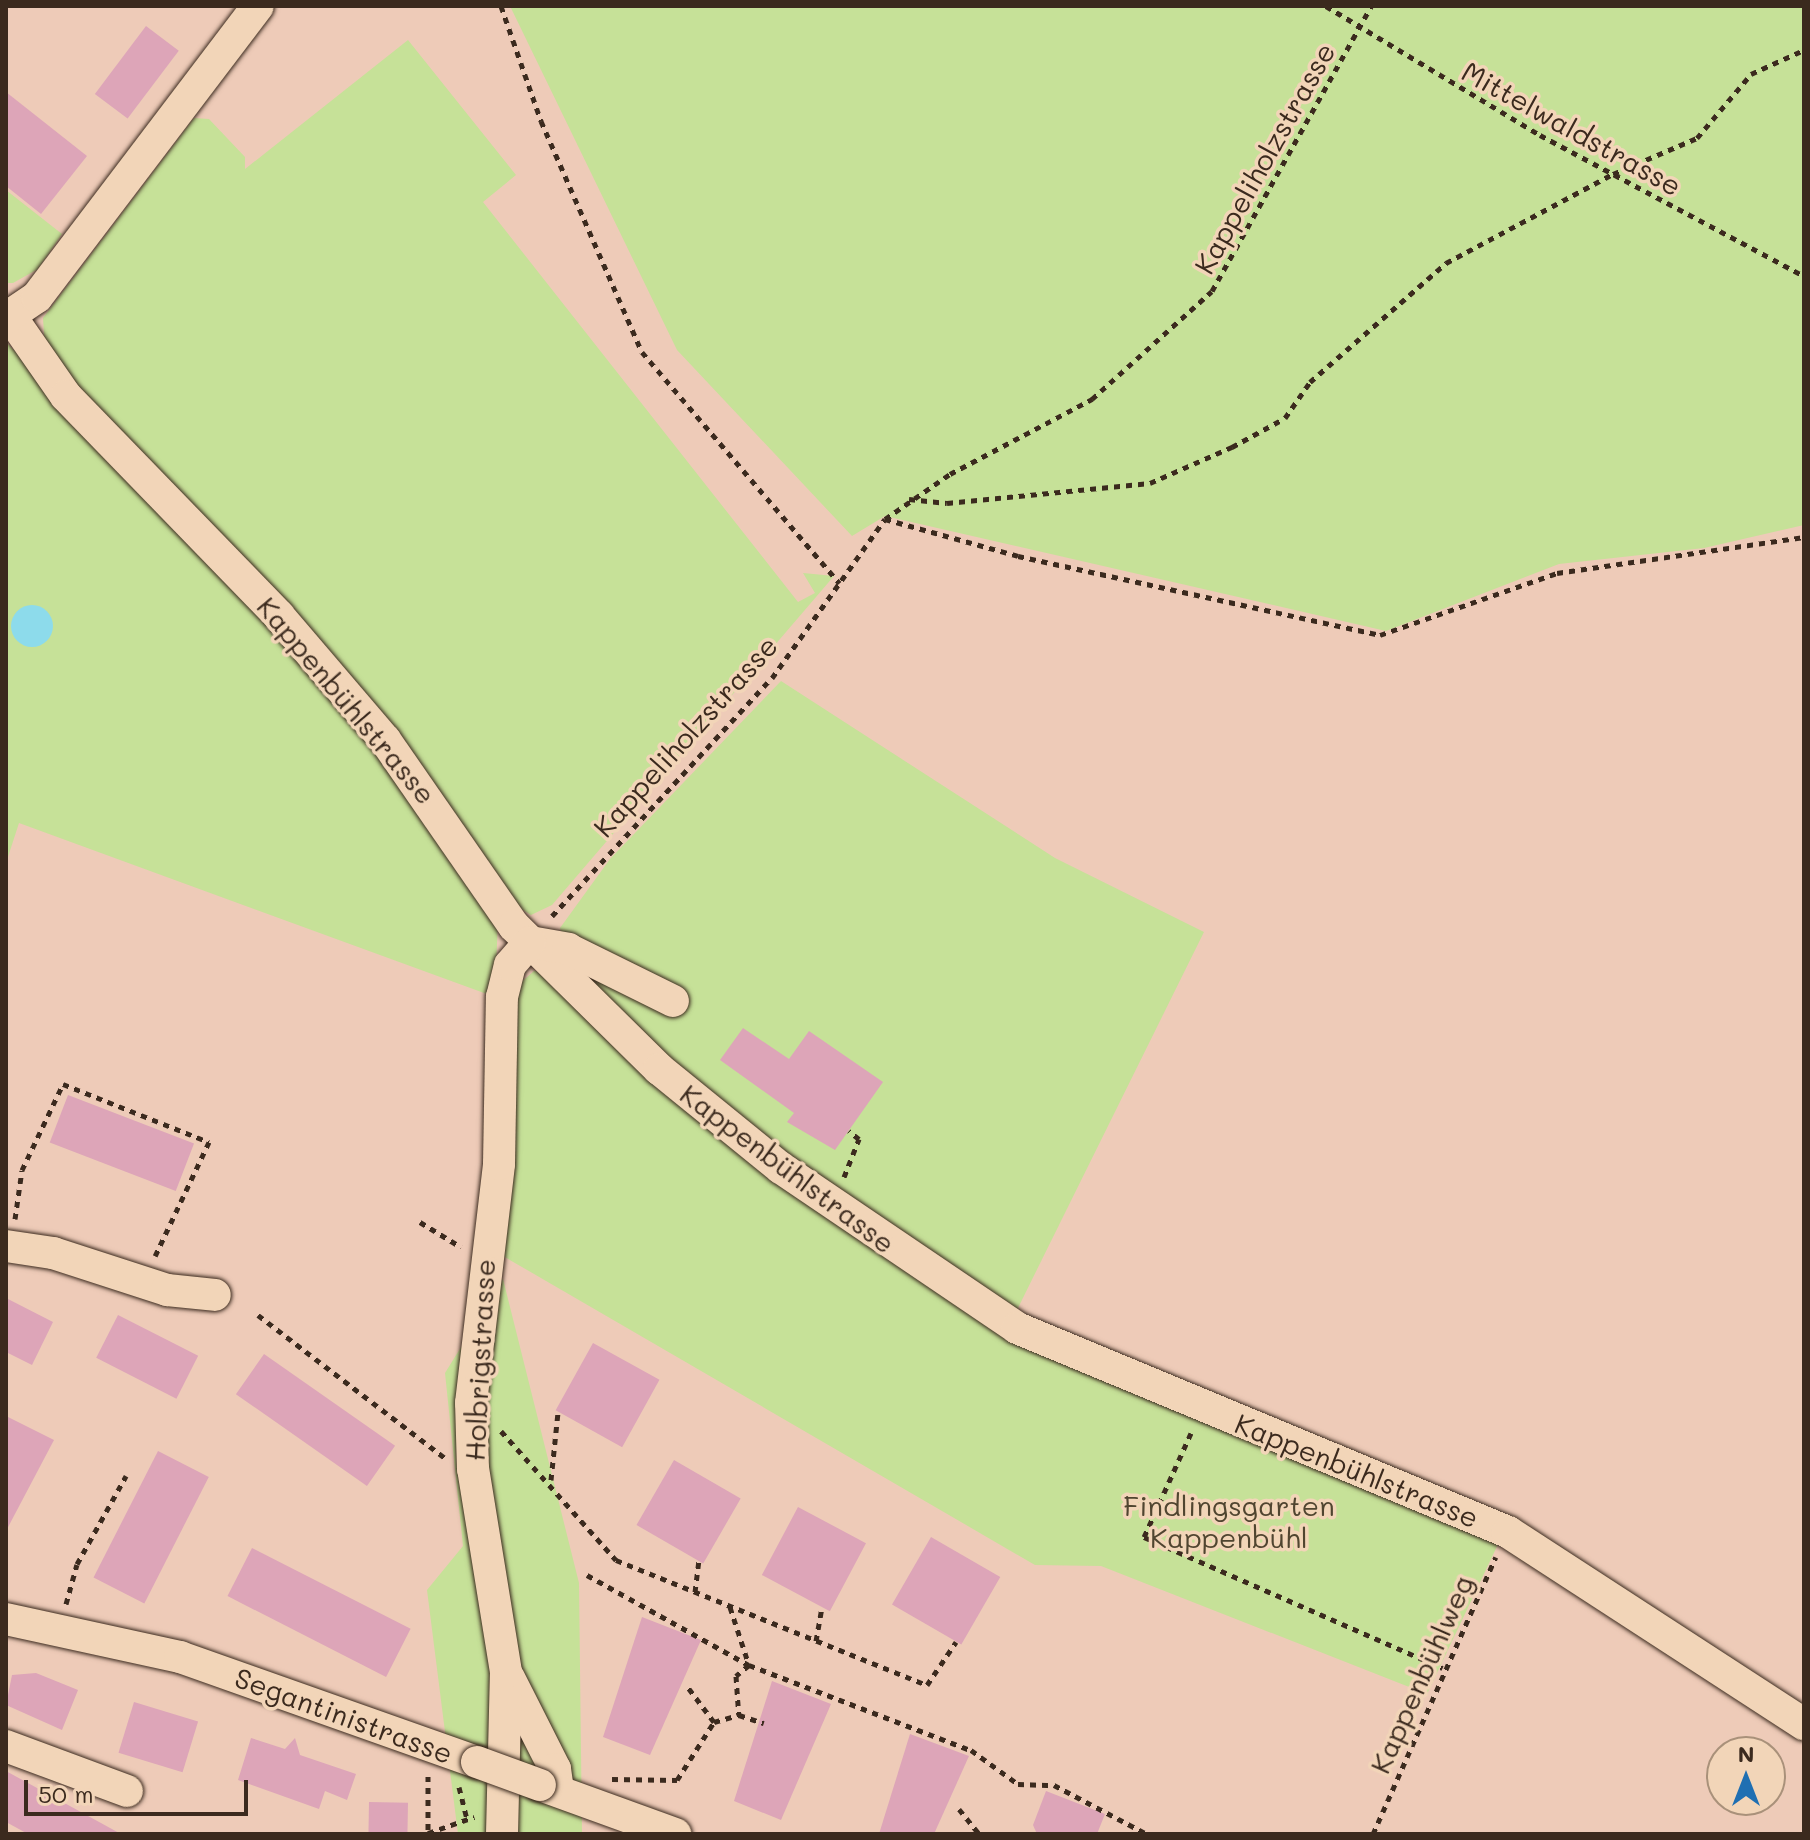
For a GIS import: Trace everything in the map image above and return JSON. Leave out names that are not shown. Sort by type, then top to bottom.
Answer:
[{"type":"street","points":[[8,317],[37,297],[258,6]]},
{"type":"street","name":"Kappenbühlstrasse","points":[[8,317],[66,396],[279,616],[385,740],[530,942],[659,1069],[870,1233],[1017,1328],[1508,1532],[1804,1724]]},
{"type":"street","points":[[530,942],[568,949],[673,1001]]},
{"type":"street","name":"Holbrigstrasse","points":[[502,1834],[506,1672],[473,1469],[471,1403],[482,1260],[499,1164],[502,997],[510,965],[530,942]]},
{"type":"street","points":[[10,1234],[53,1253],[167,1290],[215,1295]]},
{"type":"street","name":"Segantinistrasse","points":[[6,1619],[180,1657],[675,1834]]},
{"type":"street","points":[[506,1672],[555,1769],[549,1788]]},
{"type":"street","points":[[6,1746],[127,1791]]},
{"type":"path","points":[[501,6],[541,121],[642,352],[839,583]]},
{"type":"path","name":"Mittelwaldstrasse","points":[[1326,6],[1358,31],[1613,174],[1804,276]]},
{"type":"path","name":"Kappeliholzstrasse","points":[[530,942],[772,678],[885,519],[908,499],[1092,399],[1212,291],[1371,6]]},
{"type":"path","points":[[908,499],[947,503],[1150,483],[1232,447],[1285,418],[1310,382],[1446,263],[1613,174],[1697,138],[1751,74],[1804,50]]},
{"type":"path","points":[[885,519],[1018,556],[1380,635],[1557,573],[1804,537]]},
{"type":"path","points":[[10,1234],[22,1170],[63,1084],[209,1142],[154,1259]]},
{"type":"path","points":[[842,1184],[859,1139],[849,1131]]},
{"type":"path","points":[[420,1222],[482,1260]]},
{"type":"path","points":[[258,1315],[441,1457],[473,1469]]},
{"type":"path","points":[[471,1403],[551,1481],[616,1560],[927,1685],[956,1642]]},
{"type":"path","points":[[1203,1407],[1144,1537],[1443,1668]]},
{"type":"path","points":[[551,1481],[558,1412]]},
{"type":"path","points":[[65,1605],[77,1564],[126,1476]]},
{"type":"path","name":"Kappenbühlweg","points":[[1373,1834],[1443,1668],[1508,1532]]},
{"type":"path","points":[[695,1592],[699,1559]]},
{"type":"path","points":[[587,1575],[749,1665],[971,1750],[1018,1784],[1054,1785],[1147,1834]]},
{"type":"path","points":[[729,1606],[749,1665]]},
{"type":"path","points":[[816,1641],[822,1608]]},
{"type":"path","points":[[739,1715],[736,1676],[749,1665]]},
{"type":"path","points":[[687,1686],[714,1722]]},
{"type":"path","points":[[608,1787],[614,1776],[677,1780],[714,1722],[739,1715],[764,1723]]},
{"type":"path","points":[[426,1793],[428,1833],[470,1818],[460,1793]]},
{"type":"path","points":[[959,1809],[979,1834]]},
{"type":"green space","points":[[510,6],[1804,6],[1804,525],[1704,548],[1559,564],[1386,631],[885,516],[852,536],[677,350]]},
{"type":"green space","points":[[408,40],[516,175],[483,202],[798,602],[815,593],[803,573],[834,576],[552,905],[531,915],[515,905],[45,350],[43,318],[194,118],[209,119],[245,157],[245,169]]},
{"type":"green space","points":[[6,190],[62,234],[38,269],[13,283],[6,283]]},
{"type":"green space","points":[[6,342],[280,624],[498,918],[495,997],[19,823],[6,863]]},
{"type":"green space","points":[[781,681],[1055,858],[1204,932],[1013,1318],[681,1076],[578,978],[560,928],[610,859]]},
{"type":"green space","name":"Findlingsgarten Kappenbühl","points":[[534,971],[549,971],[939,1293],[1501,1538],[1427,1694],[1101,1566],[1035,1565],[491,1249],[511,991]]},
{"type":"green space","points":[[503,1279],[579,1583],[582,1834],[458,1834],[427,1590],[463,1546],[445,1373]]},
{"type":"water","points":[[32,605],[47,611],[53,626],[47,641],[32,647],[17,641],[11,626],[17,611]]},
{"type":"building","points":[[146,26],[179,51],[128,119],[95,94]]},
{"type":"building","points":[[6,92],[87,156],[41,214],[6,186]]},
{"type":"building","points":[[743,1028],[789,1059],[809,1031],[883,1082],[835,1150],[787,1122],[794,1113],[720,1060]]},
{"type":"building","points":[[68,1095],[194,1143],[176,1191],[50,1143]]},
{"type":"building","points":[[6,1298],[53,1322],[32,1365],[6,1352]]},
{"type":"building","points":[[118,1315],[198,1356],[176,1399],[96,1358]]},
{"type":"building","points":[[593,1343],[659,1380],[622,1447],[556,1410]]},
{"type":"building","points":[[264,1354],[395,1446],[367,1486],[236,1394]]},
{"type":"building","points":[[6,1416],[54,1440],[6,1531]]},
{"type":"building","points":[[158,1451],[209,1477],[144,1603],[94,1578]]},
{"type":"building","points":[[674,1460],[741,1498],[703,1563],[636,1525]]},
{"type":"building","points":[[798,1507],[866,1543],[830,1611],[762,1575]]},
{"type":"building","points":[[931,1537],[1000,1577],[961,1645],[892,1605]]},
{"type":"building","points":[[252,1548],[411,1629],[386,1677],[227,1596]]},
{"type":"building","points":[[642,1617],[701,1640],[650,1755],[603,1737]]},
{"type":"building","points":[[36,1673],[78,1690],[62,1730],[6,1705],[12,1675]]},
{"type":"building","points":[[772,1681],[831,1704],[781,1820],[734,1801]]},
{"type":"building","points":[[134,1702],[198,1722],[183,1772],[119,1753]]},
{"type":"building","points":[[910,1734],[969,1756],[934,1834],[879,1834]]},
{"type":"building","points":[[251,1738],[285,1749],[295,1738],[300,1755],[356,1774],[347,1800],[325,1791],[319,1809],[238,1780]]},
{"type":"building","points":[[6,1771],[121,1834],[28,1834],[6,1822]]},
{"type":"building","points":[[1046,1791],[1105,1814],[1097,1834],[1037,1834],[1033,1825]]},
{"type":"building","points":[[369,1802],[408,1803],[407,1834],[368,1834]]}]
